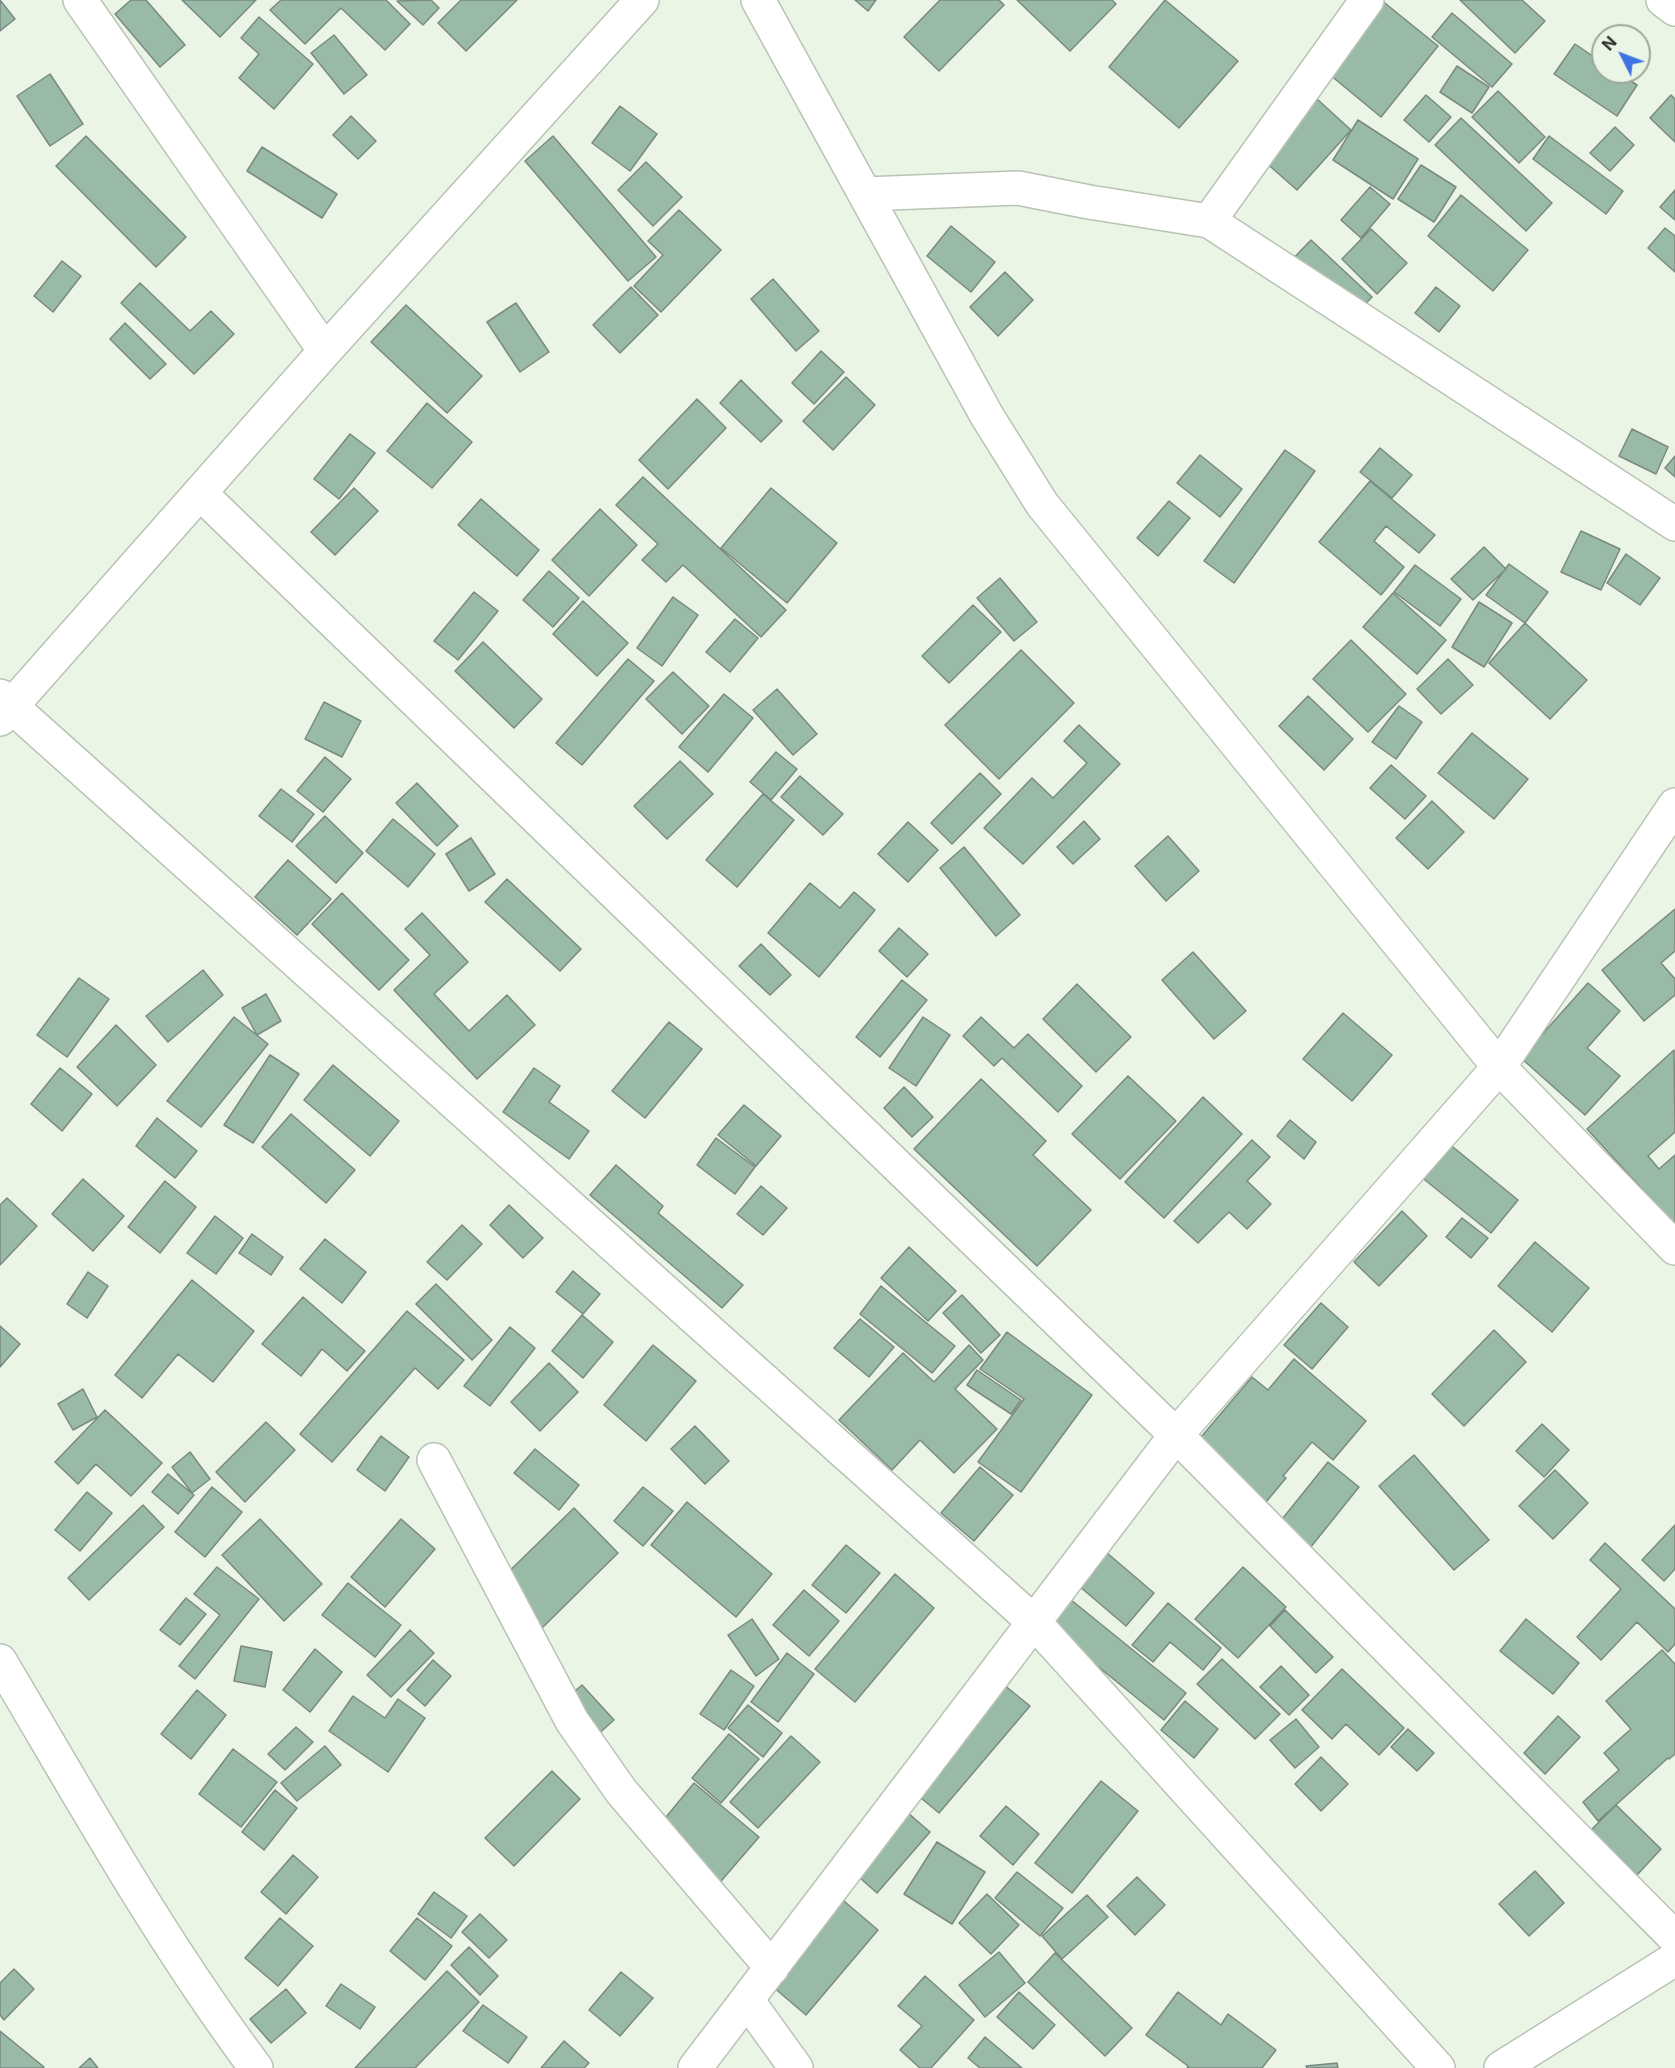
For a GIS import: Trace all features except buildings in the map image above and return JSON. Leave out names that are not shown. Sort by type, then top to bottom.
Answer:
[{"type":"street","points":[[80,0],[325,351]]},
{"type":"street","points":[[642,0],[200,493],[3,707],[1034,1622],[1438,2068]]},
{"type":"street","points":[[758,0],[987,416],[1042,504],[1499,1067],[1675,1248]]},
{"type":"street","points":[[1209,221],[1367,0]]},
{"type":"street","points":[[1663,0],[1675,9]]},
{"type":"street","points":[[865,194],[1018,188],[1209,221],[1675,524]]},
{"type":"street","points":[[200,493],[1176,1435],[1675,1938]]},
{"type":"street","points":[[696,2068],[1176,1435],[1499,1067],[1675,805]]},
{"type":"street","points":[[434,1460],[572,1721],[621,1791],[772,1968]]},
{"type":"street","points":[[0,1661],[129,1879],[215,2013],[256,2068]]},
{"type":"street","points":[[1501,2068],[1675,1959]]},
{"type":"street","points":[[747,2000],[796,2068]]}]
